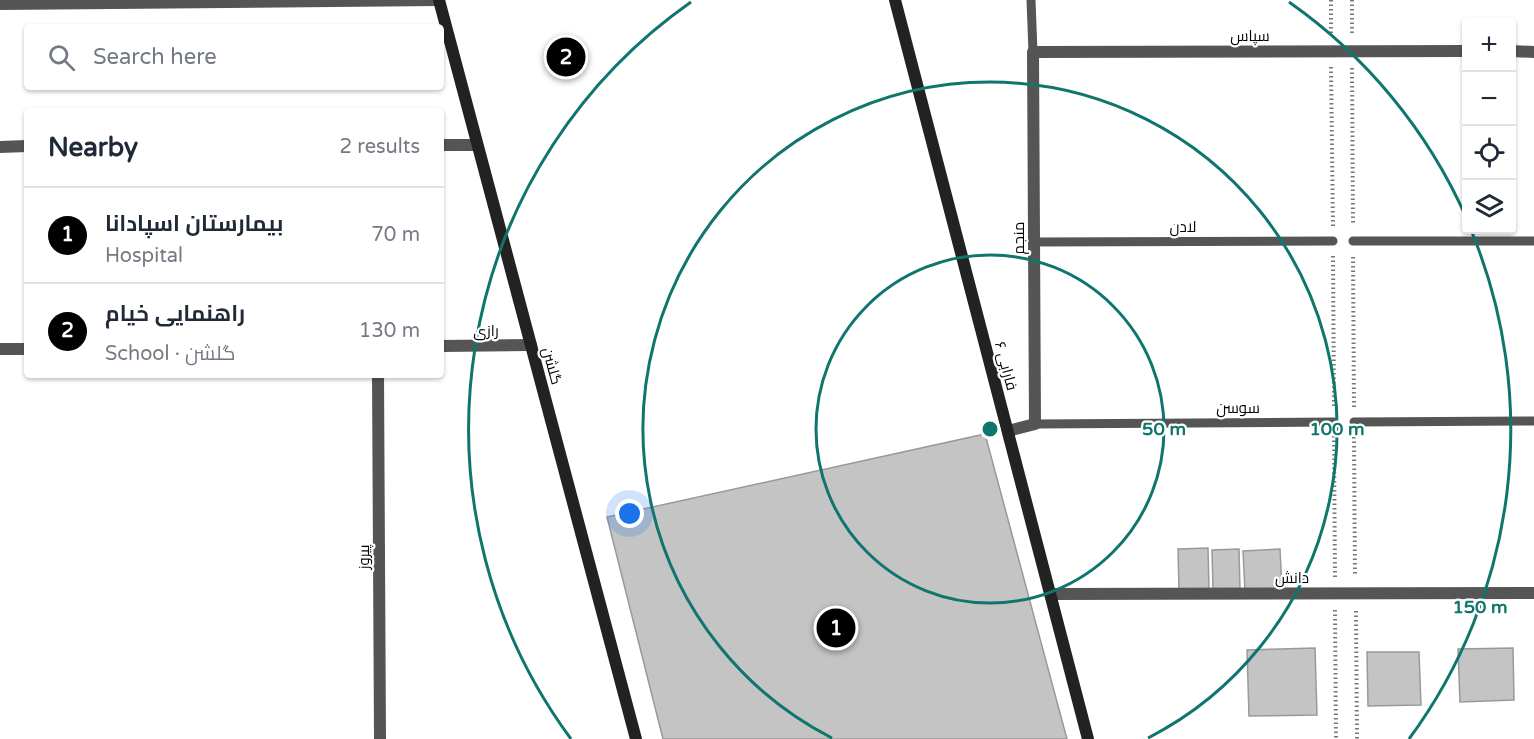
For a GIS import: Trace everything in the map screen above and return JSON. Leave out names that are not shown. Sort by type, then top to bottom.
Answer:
[{"type":"street","points":[[0,4],[439,0]]},
{"type":"street","name":"گلشن","points":[[439,0],[636,739]]},
{"type":"street","name":"فارابی ۶","points":[[896,0],[1088,739]]},
{"type":"street","name":"سپاس","points":[[1033,52],[1462,51]]},
{"type":"street","points":[[1516,51],[1534,51]]},
{"type":"street","name":"منجم","points":[[1033,52],[1035,424]]},
{"type":"street","points":[[444,145],[477,145]]},
{"type":"street","points":[[0,147],[24,146]]},
{"type":"street","name":"رازی","points":[[444,346],[531,345]]},
{"type":"street","points":[[0,349],[24,349]]},
{"type":"street","name":"پیروز","points":[[378,378],[380,739]]},
{"type":"street","points":[[1008,431],[1035,424]]},
{"type":"street","name":"دانش","points":[[1050,594],[1534,593]]},
{"type":"lane","points":[[1031,0],[1033,52]]},
{"type":"lane","name":"لادن","points":[[1034,242],[1333,241]]},
{"type":"lane","points":[[1353,241],[1534,241]]},
{"type":"lane","points":[[1354,422],[1534,421]]},
{"type":"lane","name":"سوسن","points":[[1035,424],[1334,422]]},
{"type":"path","points":[[1331,0],[1336,739]]},
{"type":"path","points":[[1352,0],[1356,739]]},
{"type":"building","points":[[985,434],[1067,739],[663,739],[607,517]]},
{"type":"building","points":[[1208,548],[1209,589],[1179,590],[1178,549]]},
{"type":"building","points":[[1239,549],[1240,590],[1213,591],[1212,550]]},
{"type":"building","points":[[1280,549],[1282,590],[1245,591],[1243,551]]},
{"type":"building","points":[[1315,648],[1317,715],[1249,716],[1247,650]]},
{"type":"building","points":[[1513,648],[1514,700],[1460,702],[1458,649]]},
{"type":"building","points":[[1367,652],[1419,652],[1421,705],[1368,706]]},
{"type":"place","name":"راهنمایی خیام","points":[[566,57]]},
{"type":"place","name":"بیمارستان اسپادانا","points":[[836,628]]}]
